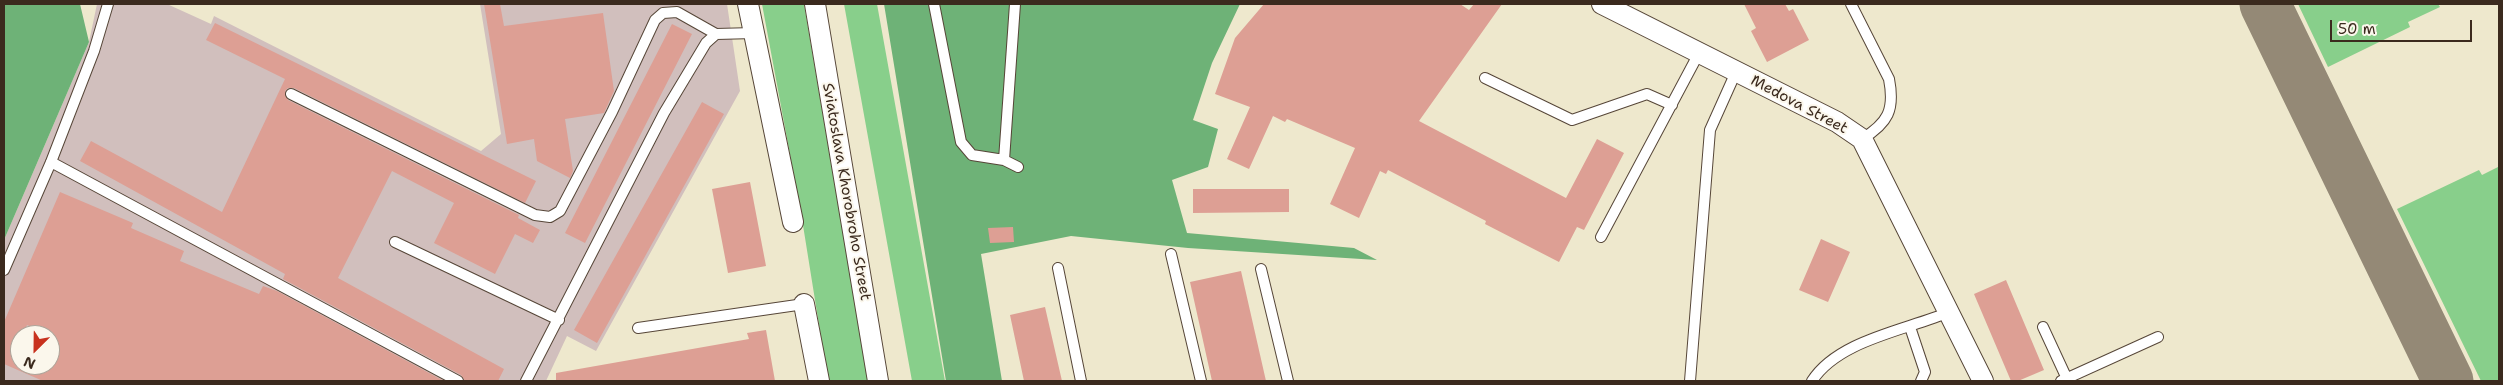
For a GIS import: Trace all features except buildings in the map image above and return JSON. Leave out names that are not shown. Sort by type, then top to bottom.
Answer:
[{"type":"street","points":[[748,4],[793,222]]},
{"type":"street","name":"Sviatoslava Khorobroho Street","points":[[815,4],[878,381]]},
{"type":"street","name":"Medova Street","points":[[1602,4],[1837,122],[1862,139],[1983,381]]},
{"type":"street","points":[[804,304],[819,381]]},
{"type":"lane","points":[[4,270],[51,162],[94,51],[108,4]]},
{"type":"lane","points":[[934,4],[961,142],[972,155],[1004,160],[1018,167]]},
{"type":"lane","points":[[1004,160],[1016,4]]},
{"type":"lane","points":[[1851,4],[1889,79],[1891,91],[1891,105],[1887,118],[1876,130],[1862,139]]},
{"type":"lane","points":[[291,94],[535,215],[550,217],[560,211],[612,112],[655,20],[663,13],[677,12],[716,34],[754,33]]},
{"type":"lane","points":[[526,381],[664,113],[706,43],[716,34]]},
{"type":"lane","points":[[1601,237],[1699,53]]},
{"type":"lane","points":[[1690,381],[1710,130],[1736,72]]},
{"type":"lane","points":[[1486,78],[1572,120],[1647,94],[1672,105]]},
{"type":"lane","points":[[51,162],[458,381]]},
{"type":"lane","points":[[395,242],[558,320]]},
{"type":"lane","points":[[1171,254],[1200,381]]},
{"type":"lane","points":[[1058,268],[1081,381]]},
{"type":"lane","points":[[1261,269],[1288,381]]},
{"type":"lane","points":[[638,328],[804,304]]},
{"type":"lane","points":[[1812,381],[1829,361],[1851,347],[1949,312]]},
{"type":"lane","points":[[2043,326],[2065,380],[2158,337]]},
{"type":"lane","points":[[1910,327],[1926,372],[1921,381]]},
{"type":"shaded area","points":[[97,4],[167,4],[211,24],[214,16],[481,151],[501,134],[480,4],[727,4],[740,91],[596,351],[567,336],[546,381],[4,381],[4,240],[89,42]]},
{"type":"green space","points":[[4,4],[80,4],[89,42],[4,240]]},
{"type":"green space","points":[[762,4],[804,4],[868,381],[828,381],[802,219]]},
{"type":"green space","points":[[844,4],[877,4],[945,381],[912,381]]},
{"type":"green space","points":[[884,4],[1240,4],[1212,63],[1193,120],[1218,129],[1208,167],[1172,180],[1187,233],[1354,248],[1377,260],[1188,248],[1071,236],[981,254],[1002,381],[946,381]]},
{"type":"green space","points":[[2298,4],[2438,4],[2440,7],[2408,22],[2410,27],[2328,67]]},
{"type":"green space","points":[[2498,167],[2499,381],[2481,381],[2397,209],[2479,170],[2482,175]]},
{"type":"taxiway","points":[[2265,4],[2448,381]]}]
